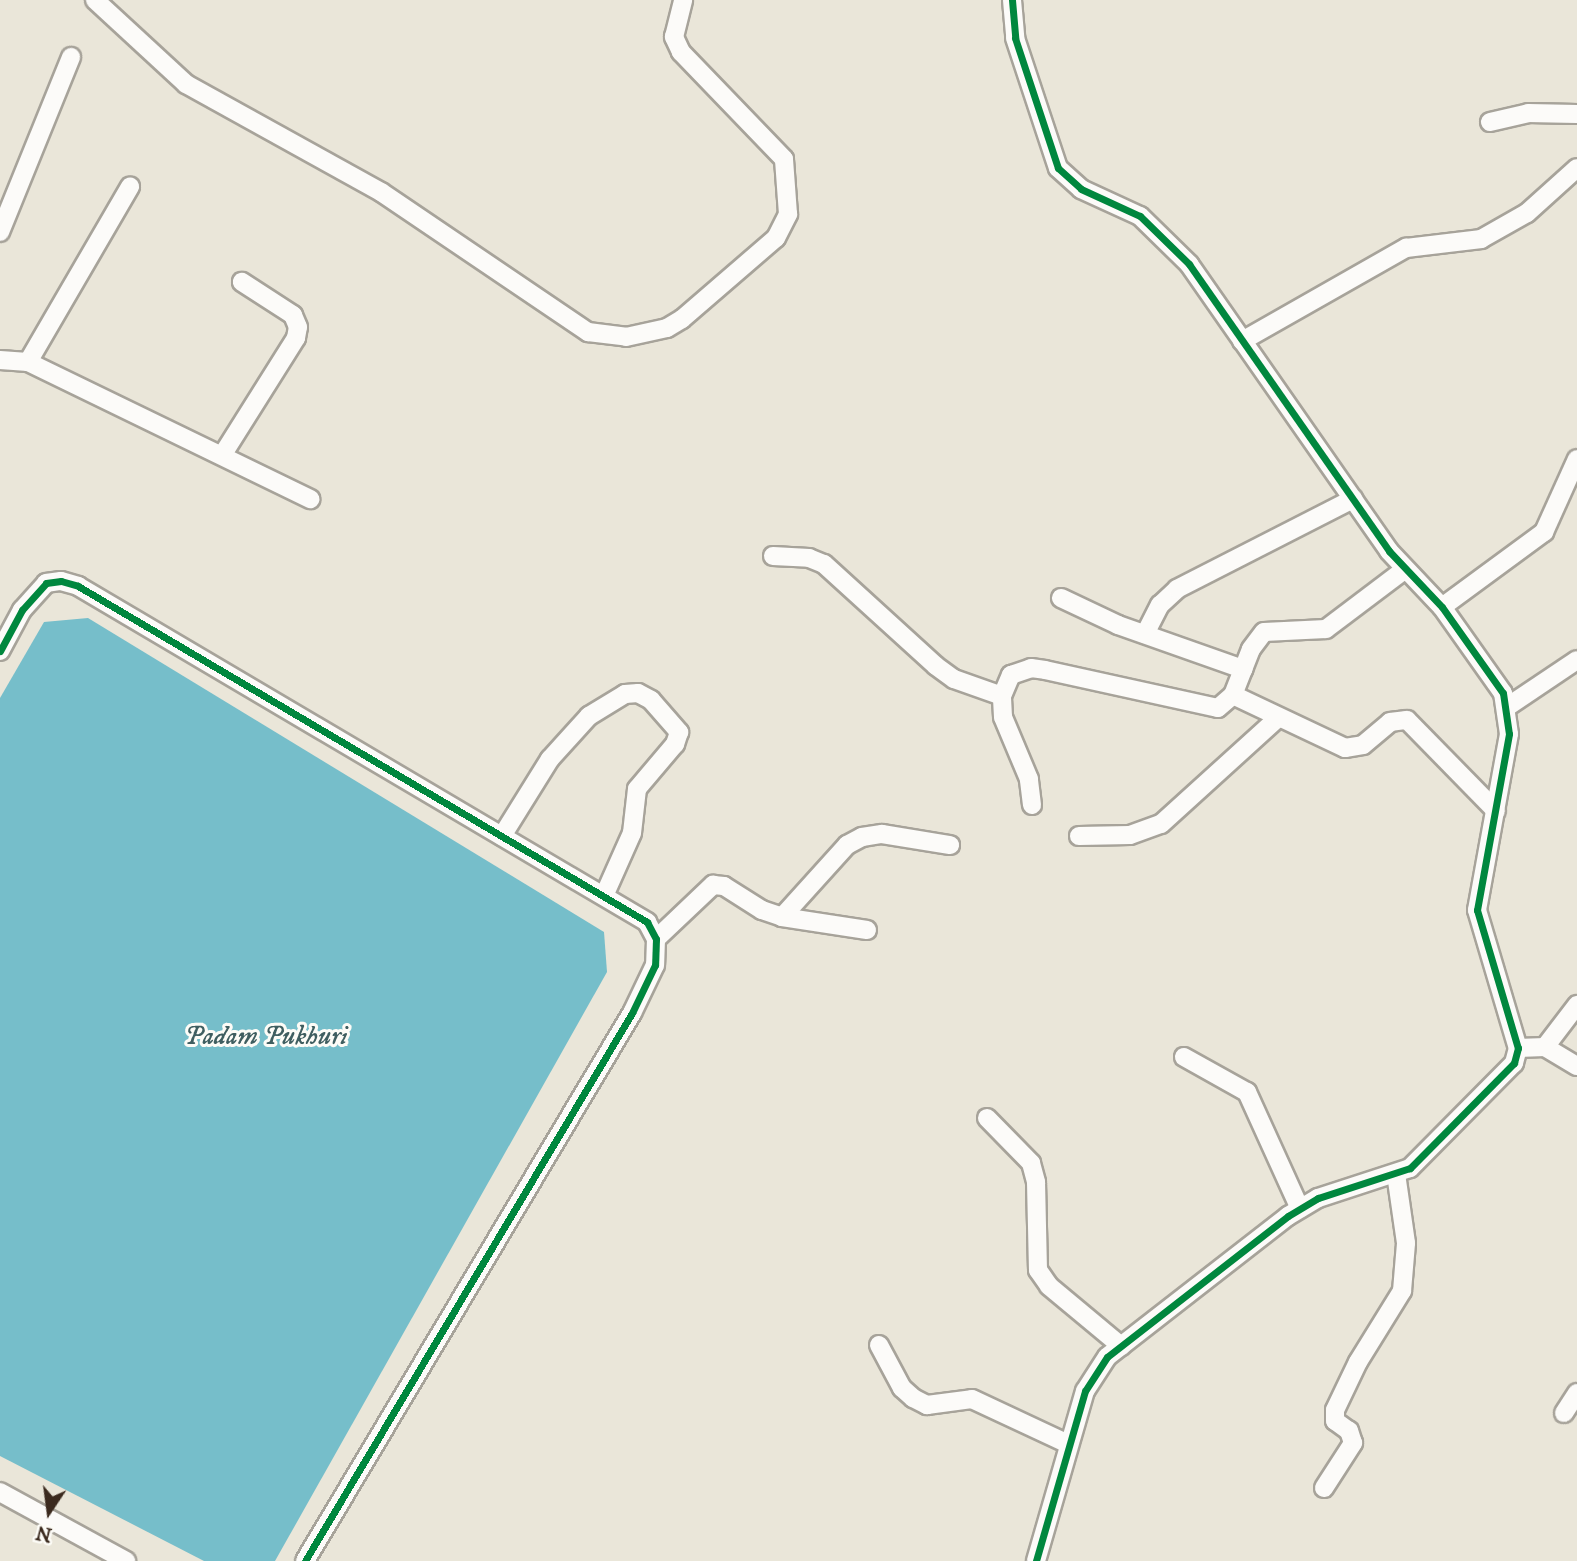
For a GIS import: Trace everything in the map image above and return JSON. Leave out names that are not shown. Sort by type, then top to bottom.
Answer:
[{"type":"street","points":[[95,0],[186,84],[381,192],[588,332],[626,337],[682,320],[776,238],[788,214],[784,159],[681,52],[674,37],[683,0]]},
{"type":"street","points":[[1012,0],[1015,38],[1058,168],[1082,189],[1140,216],[1171,243],[1404,570],[1441,607],[1475,649],[1507,707],[1509,734],[1477,910],[1518,1048],[1514,1063],[1416,1162],[1396,1174],[1318,1198],[1300,1209],[1121,1346],[1089,1381],[1035,1561]]},
{"type":"street","points":[[0,232],[71,57]]},
{"type":"street","points":[[1490,121],[1528,113],[1577,114]]},
{"type":"street","points":[[1242,341],[1406,248],[1481,239],[1527,213],[1577,168]]},
{"type":"street","points":[[28,362],[130,187]]},
{"type":"street","points":[[223,454],[296,338],[298,327],[293,315],[242,282]]},
{"type":"street","points":[[0,360],[28,362],[223,454],[310,499]]},
{"type":"street","points":[[1441,607],[1544,532],[1577,459]]},
{"type":"street","points":[[1145,634],[1160,605],[1177,589],[1353,499]]},
{"type":"street","points":[[773,556],[824,564],[936,666],[954,679],[1002,696]]},
{"type":"street","points":[[1032,805],[1029,779],[1004,728],[1002,696],[1011,675],[1031,668],[1206,709],[1228,704],[1243,669],[1264,632],[1326,629],[1404,570]]},
{"type":"street","points":[[0,651],[22,610],[46,583],[61,581],[78,586],[647,922],[656,939],[655,965],[632,1013],[305,1561]]},
{"type":"street","points":[[1061,598],[1145,634],[1243,669]]},
{"type":"street","points":[[1507,707],[1577,660]]},
{"type":"street","points":[[502,836],[550,759],[589,716],[625,694],[638,693],[651,700],[679,732],[675,744],[638,789],[632,833],[604,896]]},
{"type":"street","points":[[1233,695],[1354,749],[1390,722],[1407,720],[1496,811]]},
{"type":"street","points":[[1079,836],[1130,835],[1161,824],[1279,716]]},
{"type":"street","points":[[782,917],[847,845],[862,836],[881,834],[950,845]]},
{"type":"street","points":[[656,939],[713,885],[724,886],[762,910],[782,917],[867,930]]},
{"type":"street","points":[[1545,1047],[1577,1004]]},
{"type":"street","points":[[1518,1048],[1545,1047],[1577,1066]]},
{"type":"street","points":[[1184,1057],[1247,1092],[1300,1209]]},
{"type":"street","points":[[986,1118],[1031,1163],[1037,1182],[1038,1270],[1049,1286],[1121,1346]]},
{"type":"street","points":[[1324,1488],[1353,1443],[1353,1436],[1335,1421],[1335,1410],[1358,1362],[1402,1291],[1406,1242],[1396,1174]]},
{"type":"street","points":[[879,1345],[902,1388],[913,1398],[927,1405],[972,1399],[1068,1444]]},
{"type":"street","points":[[1564,1413],[1577,1393]]},
{"type":"street","points":[[0,1492],[126,1561]]},
{"type":"water","name":"Padam Pukhuri","points":[[88,618],[604,932],[607,972],[275,1561],[204,1561],[0,1456],[0,698],[44,622]]},
{"type":"cycle path","points":[[1012,0],[1015,38],[1058,168],[1081,189],[1140,216],[1189,264],[1389,551],[1442,607],[1503,693],[1509,734],[1477,910],[1518,1048],[1514,1063],[1410,1168],[1318,1198],[1288,1216],[1107,1357],[1085,1391],[1036,1561]]},
{"type":"cycle path","points":[[0,651],[22,610],[46,583],[61,581],[78,586],[647,922],[656,939],[655,965],[632,1013],[305,1561]]}]
